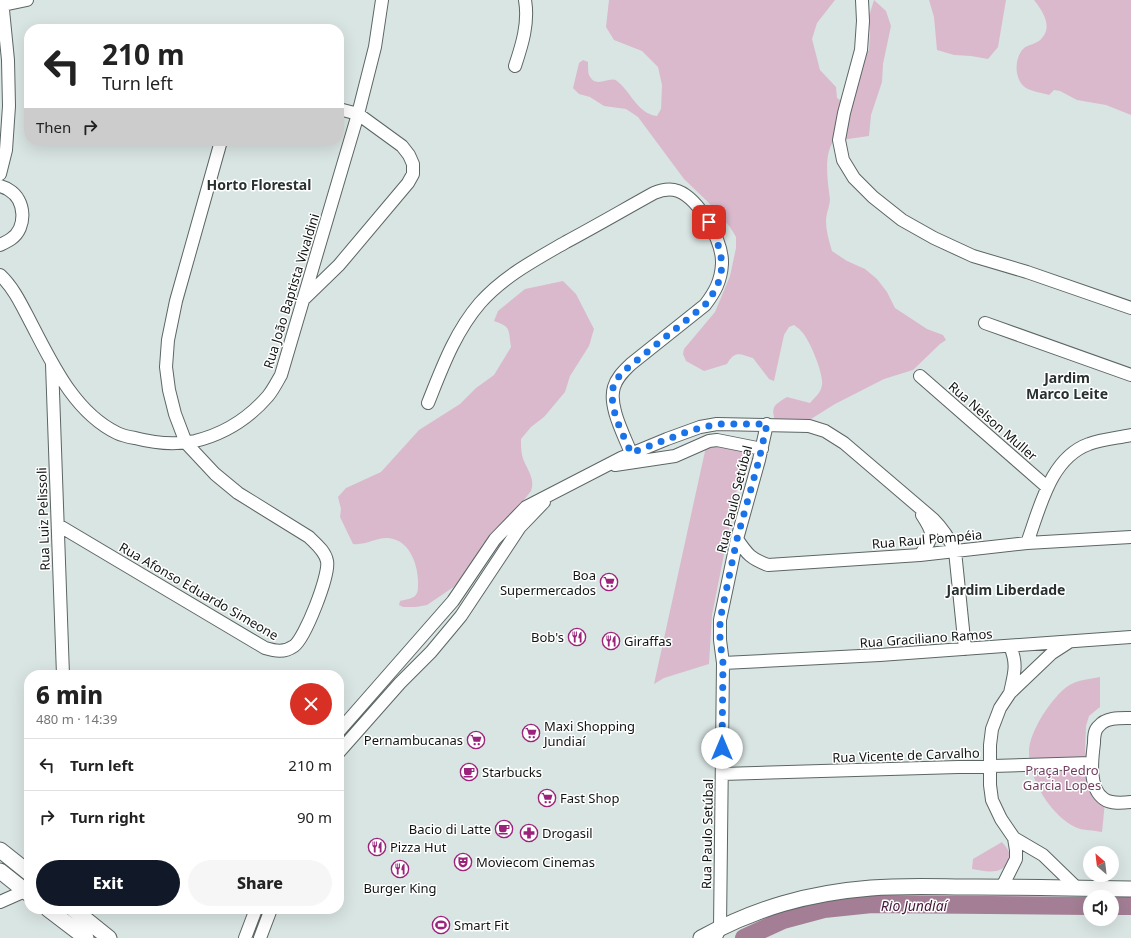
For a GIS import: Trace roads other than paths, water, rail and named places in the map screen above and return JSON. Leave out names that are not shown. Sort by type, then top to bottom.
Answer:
[{"type":"main road","points":[[0,850],[24,869]]},
{"type":"main road","points":[[0,871],[24,890]]},
{"type":"main road","points":[[701,938],[718,933],[761,910],[789,901],[827,893],[907,886],[1131,889]]},
{"type":"main road","points":[[55,914],[86,938]]},
{"type":"main road","points":[[79,914],[109,938]]},
{"type":"street","points":[[0,174],[6,150],[9,106],[8,60],[2,2],[27,0]]},
{"type":"street","name":"Rua João Baptista Vivaldini","points":[[0,275],[8,282],[19,299],[52,364],[81,405],[95,419],[118,434],[149,442],[186,443],[208,438],[229,428],[249,414],[269,395],[281,375],[358,114],[375,47],[382,0]]},
{"type":"street","points":[[515,66],[524,39],[527,9],[525,0]]},
{"type":"street","points":[[862,0],[863,21],[861,50],[839,140],[843,160],[854,178],[873,197],[902,220],[934,238],[973,256],[1027,272],[1131,308]]},
{"type":"street","points":[[304,299],[339,265],[408,183],[413,174],[413,164],[409,155],[402,146],[358,114],[344,110]]},
{"type":"street","name":"Rua Afonso Eduardo Simeone","points":[[58,525],[265,648],[276,652],[287,650],[295,645],[302,636],[321,592],[327,570],[327,562],[318,545],[309,537],[238,494],[215,474],[186,443],[175,414],[169,390],[166,367],[168,340],[176,301],[220,146]]},
{"type":"street","points":[[0,186],[10,190],[19,200],[23,214],[21,227],[17,233],[12,238],[0,245]]},
{"type":"street","points":[[428,403],[446,358],[463,327],[480,304],[499,284],[525,266],[654,193],[665,190],[677,191],[691,199],[709,222],[718,243],[722,262],[720,281],[714,293],[705,305],[620,374],[614,387],[612,401],[631,453]]},
{"type":"street","points":[[985,323],[1131,375]]},
{"type":"street","name":"Rua Luiz Pelissoli","points":[[52,364],[64,670]]},
{"type":"street","name":"Rua Nelson Muller","points":[[920,376],[1047,487]]},
{"type":"street","points":[[344,725],[453,601],[495,539],[526,507],[631,453],[700,427],[717,424],[809,426],[825,431],[844,443],[914,503],[944,531],[955,551],[965,649]]},
{"type":"street","name":"Rua Paulo Setúbal","points":[[718,933],[723,663],[720,640],[720,620],[737,539],[762,449],[767,424]]},
{"type":"street","points":[[692,449],[701,439],[700,427]]},
{"type":"street","points":[[1027,543],[1047,487],[1058,467],[1071,453],[1089,444],[1131,435]]},
{"type":"street","points":[[608,466],[675,456],[710,441],[717,440],[762,449]]},
{"type":"street","points":[[344,746],[400,683],[431,652],[461,616],[520,527],[552,494]]},
{"type":"street","points":[[914,503],[932,530],[930,542],[920,555]]},
{"type":"street","name":"Rua Raul Pompéia","points":[[737,539],[747,554],[756,561],[768,565],[786,565],[920,555],[1027,543],[1131,537]]},
{"type":"street","points":[[473,571],[485,565],[502,547],[507,547]]},
{"type":"street","name":"Rua Graciliano Ramos","points":[[723,663],[880,655],[1131,637]]},
{"type":"street","points":[[1002,887],[1016,859],[1016,850],[1014,838],[1001,819],[992,800],[990,746],[992,729],[1000,708],[1010,693],[1052,653],[1069,642]]},
{"type":"street","points":[[1010,646],[1016,663],[1010,693]]},
{"type":"street","points":[[402,659],[416,651],[423,650],[431,652]]},
{"type":"street","points":[[1131,718],[1115,718],[1105,721],[1099,725],[1095,732],[1091,763],[1094,784],[1098,794],[1105,800],[1116,803],[1131,802]]},
{"type":"street","name":"Rua Vicente de Carvalho","points":[[722,774],[1091,763]]},
{"type":"street","points":[[1014,838],[1043,855],[1077,888]]},
{"type":"street","points":[[0,902],[24,893]]},
{"type":"street","points":[[245,938],[254,914]]},
{"type":"street","points":[[260,938],[269,914]]},
{"type":"waterway","name":"Rio Jundiaí","points":[[744,938],[783,920],[824,909],[872,904],[1083,906]]},
{"type":"waterway","name":"Rio Jundiaí","points":[[1119,906],[1131,906]]},
{"type":"place","name":"Boa Supermercados","points":[[609,582]]},
{"type":"place","name":"Bob's","points":[[577,637]]},
{"type":"place","name":"Giraffas","points":[[611,641]]},
{"type":"place","name":"Maxi Shopping Jundiaí","points":[[531,733]]},
{"type":"place","name":"Pernambucanas","points":[[476,740]]},
{"type":"place","name":"Starbucks","points":[[469,772]]},
{"type":"place","name":"Fast Shop","points":[[547,798]]},
{"type":"place","name":"Bacio di Latte","points":[[504,829]]},
{"type":"place","name":"Drogasil","points":[[529,833]]},
{"type":"place","name":"Pizza Hut","points":[[377,847]]},
{"type":"place","name":"Moviecom Cinemas","points":[[463,862]]},
{"type":"place","name":"Burger King","points":[[400,869]]},
{"type":"place","name":"Smart Fit","points":[[441,925]]},
{"type":"district","name":"Horto Florestal","points":[[259,184]]},
{"type":"district","name":"Jardim Marco Leite","points":[[1067,386]]},
{"type":"district","name":"Jardim Liberdade","points":[[1006,589]]},
{"type":"park label","name":"Praça Pedro Garcia Lopes","points":[[1062,778]]}]
